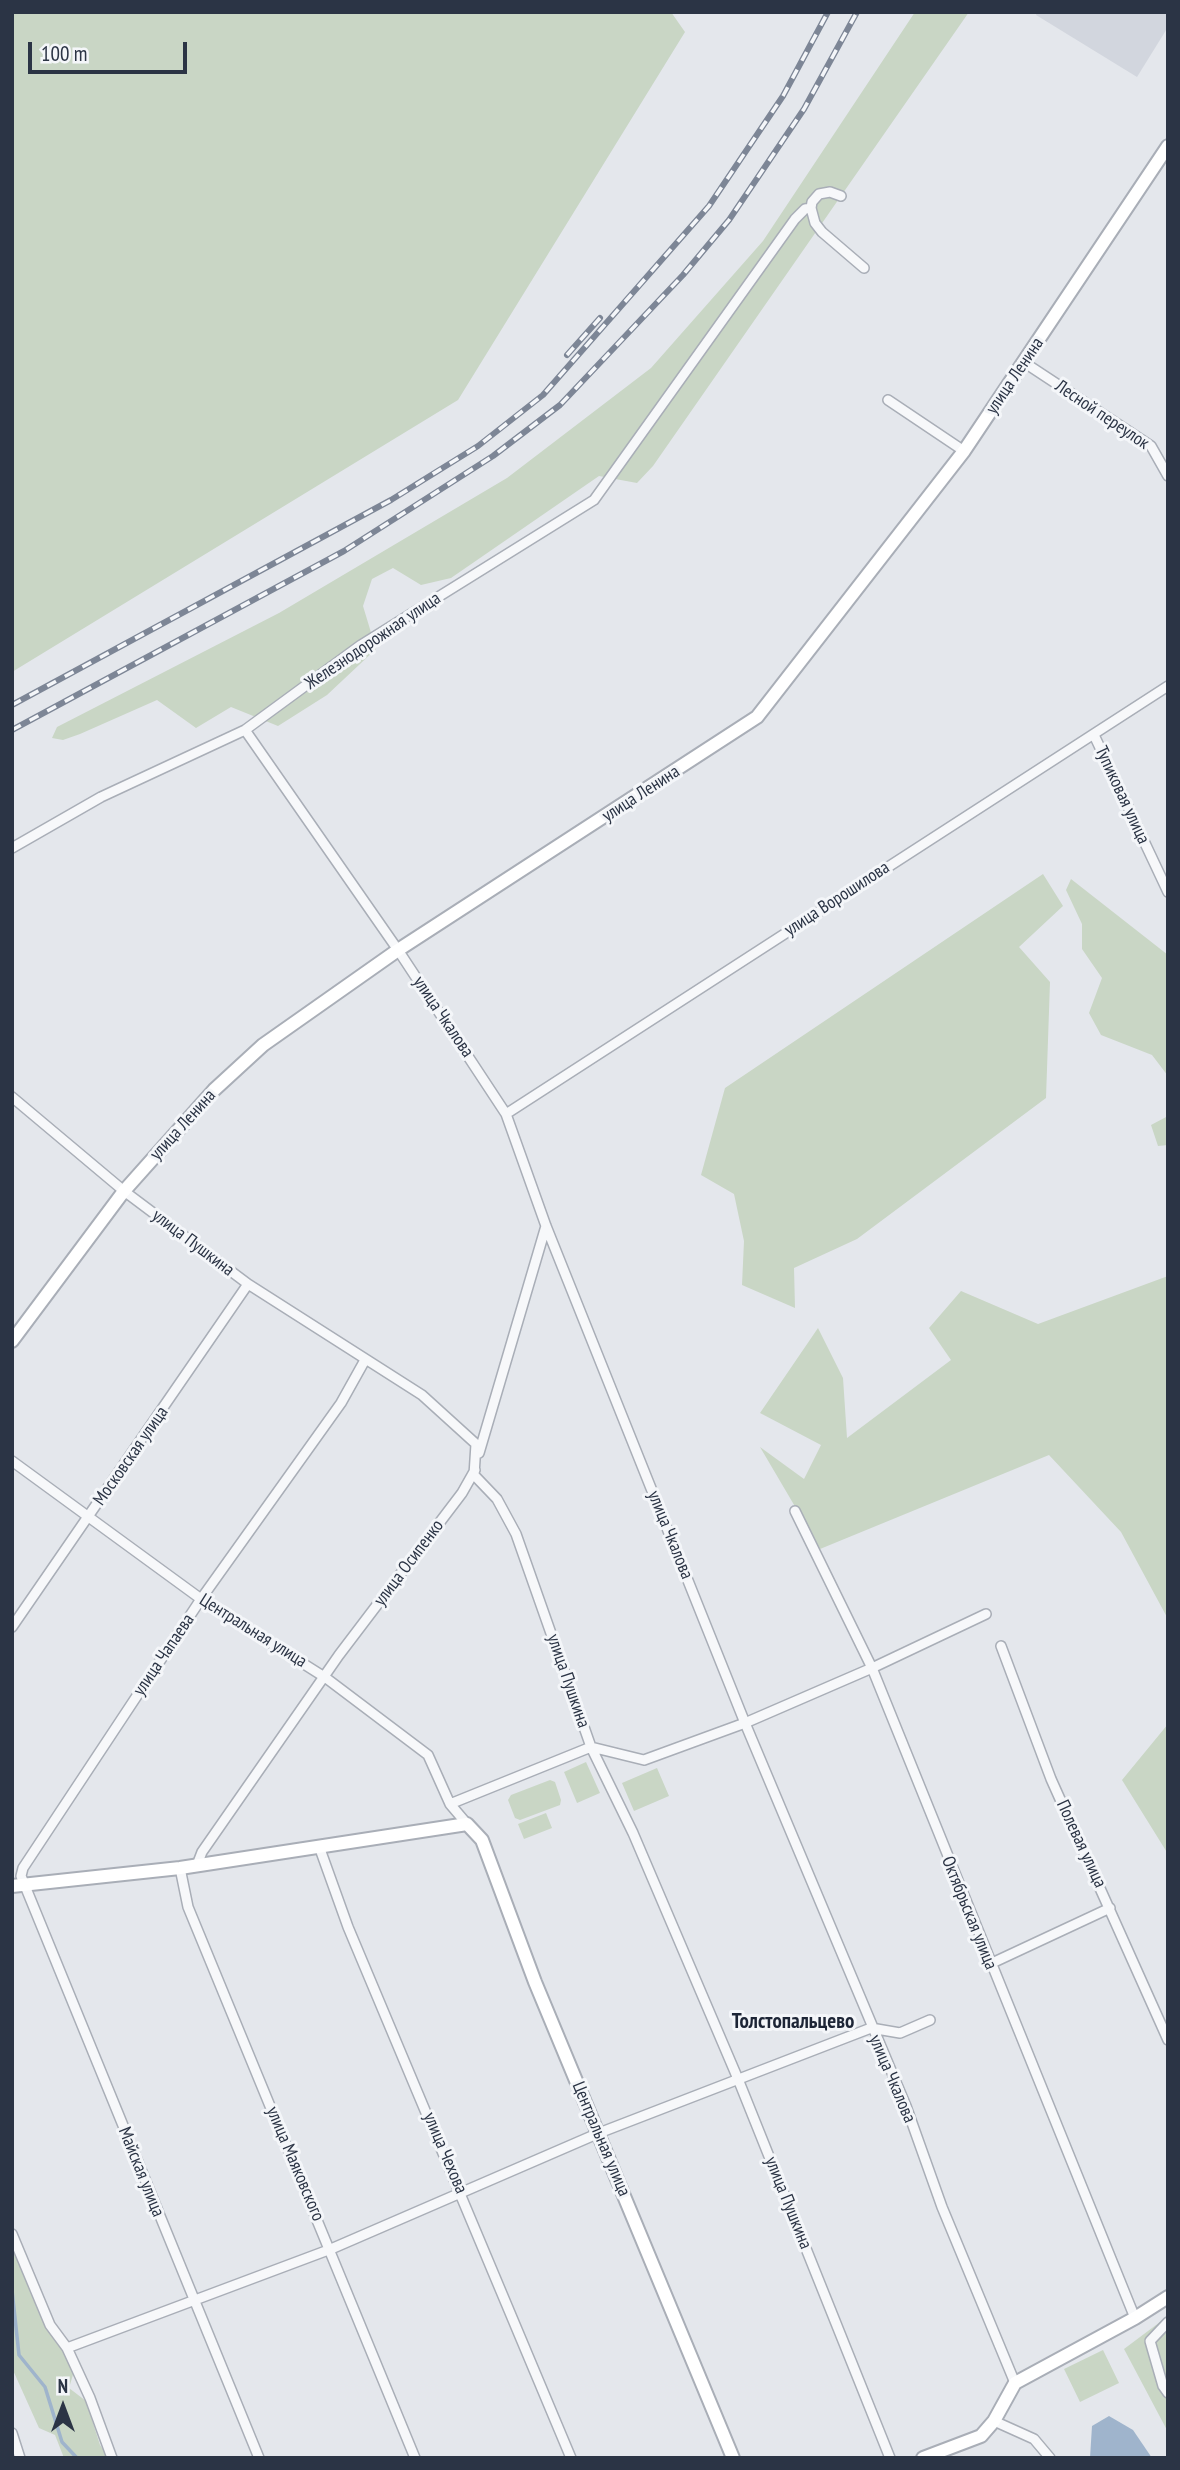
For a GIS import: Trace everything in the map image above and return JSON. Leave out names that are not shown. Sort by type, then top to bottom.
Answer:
[{"type":"street","name":"улица Ленина","points":[[12,1341],[124,1191],[214,1090],[262,1045],[398,950],[750,724],[964,451],[1168,146]]},
{"type":"street","name":"Железнодорожная улица","points":[[12,848],[101,797],[245,730],[362,645],[594,500],[795,219],[805,209],[811,208],[812,202],[819,194],[830,192],[841,195]]},
{"type":"street","points":[[811,208],[815,223],[822,232],[864,268]]},
{"type":"street","name":"Лесной переулок","points":[[1025,363],[1151,446],[1168,476]]},
{"type":"street","points":[[888,400],[964,451]]},
{"type":"street","name":"улица Ворошилова","points":[[506,1114],[1168,686]]},
{"type":"street","name":"улица Чкалова","points":[[245,730],[398,950],[506,1114],[546,1226],[745,1723],[905,2106],[942,2207],[1015,2383]]},
{"type":"street","name":"Тупиковая улица","points":[[1094,735],[1168,892]]},
{"type":"street","name":"улица Пушкина","points":[[12,1097],[124,1191],[248,1284],[422,1395],[476,1444],[474,1475],[497,1499],[516,1534],[591,1747],[633,1833],[738,2079],[890,2458]]},
{"type":"street","name":"улица Осипенко","points":[[197,1865],[202,1852],[474,1475],[546,1226]]},
{"type":"street","name":"Московская улица","points":[[12,1627],[248,1284]]},
{"type":"street","name":"улица Чапаева","points":[[18,1886],[23,1868],[201,1599],[341,1403],[365,1360]]},
{"type":"street","name":"Центральная улица","points":[[12,1461],[201,1599],[326,1678],[428,1755],[450,1804],[482,1840],[534,1982],[733,2458]]},
{"type":"street","name":"Октябрьская улица","points":[[795,1511],[872,1668],[1135,2318]]},
{"type":"street","points":[[450,1804],[591,1747],[644,1760],[745,1723],[872,1668],[986,1614]]},
{"type":"street","name":"Полевая улица","points":[[1001,1646],[1051,1779],[1168,2040]]},
{"type":"street","points":[[18,1886],[320,1849],[467,1824]]},
{"type":"street","name":"улица Чехова","points":[[320,1849],[348,1927],[571,2458]]},
{"type":"street","name":"улица Маяковского","points":[[180,1868],[188,1908],[415,2458]]},
{"type":"street","name":"Майская улица","points":[[18,1886],[259,2458]]},
{"type":"street","points":[[990,1964],[1110,1908]]},
{"type":"street","points":[[66,2348],[331,2249],[599,2133],[871,2028],[901,2033],[930,2020]]},
{"type":"street","points":[[12,2234],[50,2325],[66,2348],[90,2398],[111,2458]]},
{"type":"street","points":[[923,2458],[981,2436],[994,2421],[1015,2383],[1135,2318],[1168,2297]]},
{"type":"street","points":[[1168,2322],[1150,2341],[1163,2386],[1168,2393]]},
{"type":"street","points":[[994,2421],[1034,2439],[1050,2458]]},
{"type":"street","points":[[12,2433],[20,2458]]},
{"type":"shaded area","points":[[1037,12],[1168,12],[1168,27],[1137,77],[1036,15]]},
{"type":"green space","points":[[12,12],[671,12],[685,32],[458,400],[12,672]]},
{"type":"green space","points":[[915,12],[969,12],[653,466],[637,483],[599,476],[451,578],[421,585],[393,568],[372,579],[363,606],[376,649],[327,695],[278,726],[231,707],[196,728],[157,700],[80,734],[63,740],[52,738],[57,727],[279,613],[507,478],[651,368],[763,241]]},
{"type":"green space","points":[[1043,874],[1063,906],[1019,947],[1050,982],[1046,1098],[857,1239],[794,1268],[795,1308],[742,1285],[744,1241],[734,1194],[701,1175],[725,1088]]},
{"type":"green space","points":[[1071,879],[1168,955],[1168,1076],[1152,1055],[1101,1035],[1089,1013],[1102,978],[1082,949],[1082,924],[1066,890]]},
{"type":"green space","points":[[1168,1116],[1168,1145],[1158,1146],[1151,1125]]},
{"type":"green space","points":[[1168,1276],[1168,1619],[1121,1532],[1049,1455],[820,1549],[760,1447],[804,1479],[821,1445],[760,1413],[818,1328],[843,1378],[847,1438],[951,1360],[929,1328],[961,1291],[1038,1324]]},
{"type":"green space","points":[[1168,1724],[1168,1854],[1122,1780]]},
{"type":"green space","points":[[586,1762],[600,1793],[577,1803],[564,1772]]},
{"type":"green space","points":[[657,1768],[669,1796],[634,1811],[622,1783]]},
{"type":"green space","points":[[550,1780],[555,1782],[560,1805],[520,1820],[515,1818],[508,1800],[511,1795]]},
{"type":"green space","points":[[546,1813],[552,1828],[524,1839],[518,1824]]},
{"type":"green space","points":[[12,2238],[41,2292],[75,2368],[69,2388],[86,2401],[100,2445],[109,2458],[64,2458],[55,2435],[39,2428],[12,2368]]},
{"type":"green space","points":[[1168,2316],[1168,2432],[1124,2349]]},
{"type":"green space","points":[[1103,2350],[1119,2383],[1080,2402],[1064,2369]]},
{"type":"water","points":[[1109,2416],[1133,2430],[1152,2458],[1090,2458],[1092,2426]]},
{"type":"waterway","points":[[12,2290],[19,2355],[45,2387],[62,2442],[77,2458]]},
{"type":"railway","points":[[12,705],[391,500],[478,446],[543,395],[709,206],[783,96],[828,12]]},
{"type":"railway","points":[[12,730],[344,551],[493,456],[560,405],[683,275],[729,220],[804,109],[857,12]]},
{"type":"railway","points":[[567,355],[600,318]]},
{"type":"district","name":"Толстопальцево","points":[[793,2022]]}]
